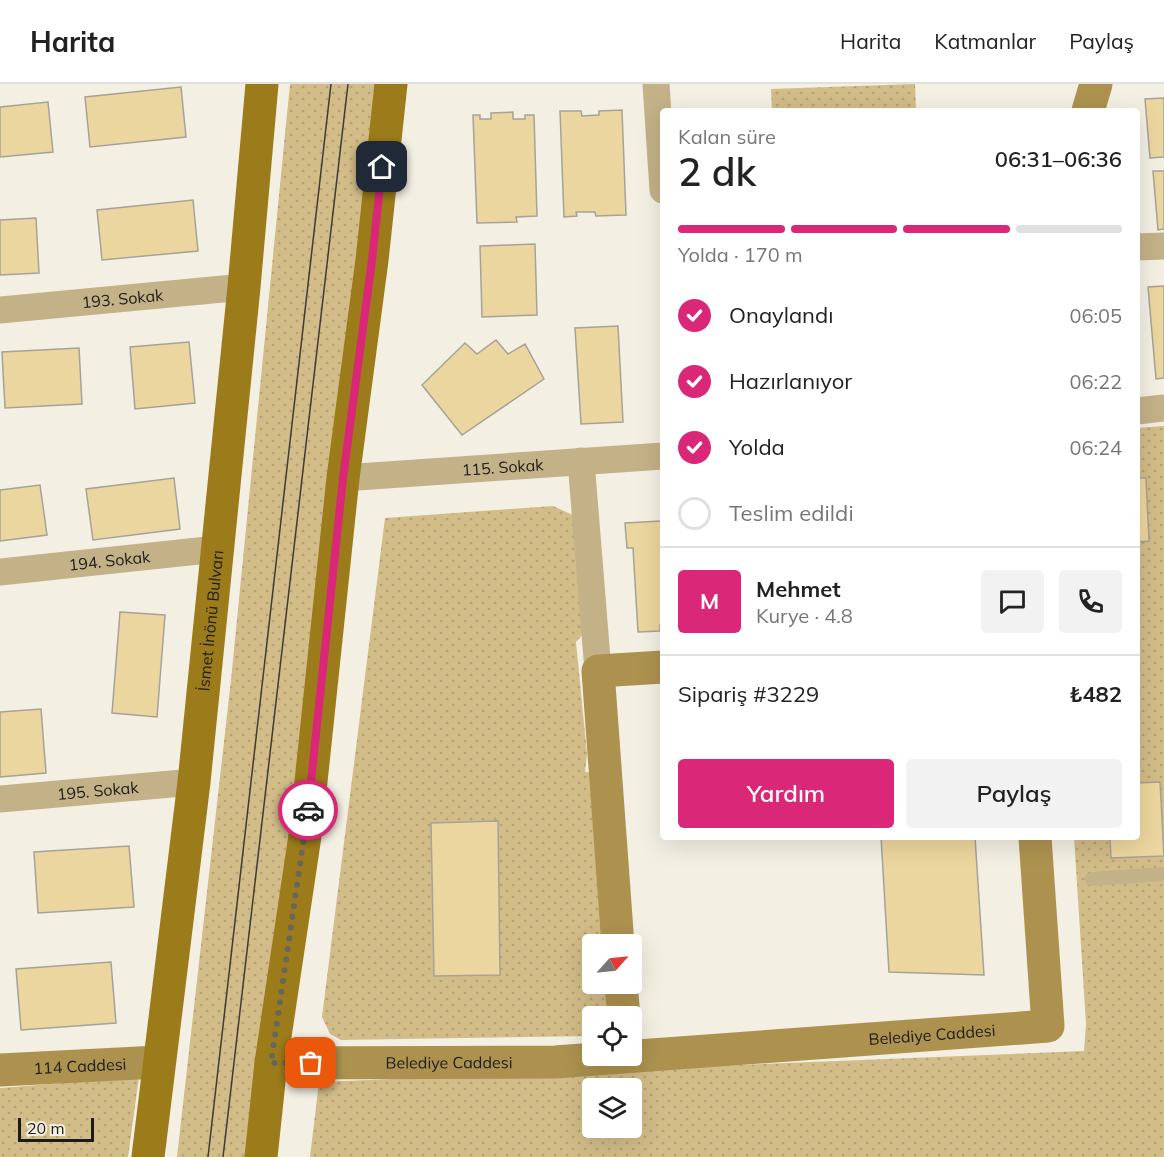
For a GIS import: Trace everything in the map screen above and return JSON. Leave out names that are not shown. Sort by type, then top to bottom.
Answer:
[{"type":"main road","name":"İsmet İnönü Bulvarı","points":[[148,1157],[194,782],[262,84]]},
{"type":"main road","points":[[261,1157],[271,1063],[306,829],[343,478],[372,260],[391,84]]},
{"type":"street","points":[[656,84],[660,145]]},
{"type":"street","points":[[1089,108],[1096,84]]},
{"type":"street","points":[[1140,247],[1164,246]]},
{"type":"street","name":"193. Sokak","points":[[0,310],[244,287]]},
{"type":"street","points":[[1140,411],[1164,408]]},
{"type":"street","name":"115. Sokak","points":[[343,478],[660,456]]},
{"type":"street","points":[[581,461],[617,934]]},
{"type":"street","name":"194. Sokak","points":[[0,572],[217,549]]},
{"type":"street","points":[[598,671],[660,667]]},
{"type":"street","name":"195. Sokak","points":[[0,799],[194,782]]},
{"type":"street","name":"Belediye Caddesi","points":[[642,1055],[1047,1026],[1035,840]]},
{"type":"street","name":"Belediye Caddesi","points":[[271,1063],[555,1062],[582,1060]]},
{"type":"street","name":"114 Caddesi","points":[[0,1070],[158,1062]]},
{"type":"lane","points":[[1092,879],[1164,874]]},
{"type":"shaded area","points":[[290,84],[377,84],[255,1157],[177,1157],[231,680]]},
{"type":"shaded area","points":[[915,84],[916,108],[772,108],[771,89]]},
{"type":"shaded area","points":[[1164,426],[1164,1157],[310,1157],[319,1082],[1084,1051],[1086,1024],[1074,840],[1140,840],[1140,428]]},
{"type":"shaded area","points":[[553,506],[577,517],[584,633],[576,642],[587,754],[585,772],[599,773],[609,934],[582,934],[582,994],[614,994],[614,1006],[582,1006],[582,1036],[341,1040],[330,1034],[322,1017],[385,518]]},
{"type":"shaded area","points":[[139,1077],[128,1157],[0,1157],[0,1088]]},
{"type":"building","points":[[181,87],[186,137],[90,147],[85,97]]},
{"type":"building","points":[[1164,98],[1164,157],[1150,158],[1145,99]]},
{"type":"building","points":[[48,102],[53,152],[0,157],[0,107]]},
{"type":"building","points":[[622,110],[626,215],[596,216],[595,212],[576,212],[577,216],[564,217],[560,111],[581,111],[582,116],[599,115],[599,111]]},
{"type":"building","points":[[513,112],[513,119],[525,119],[525,115],[534,115],[537,216],[516,217],[517,222],[477,223],[473,115],[480,115],[480,119],[491,119],[491,113]]},
{"type":"building","points":[[1153,171],[1164,171],[1164,229],[1158,230]]},
{"type":"building","points":[[193,200],[198,251],[102,260],[97,210]]},
{"type":"building","points":[[36,218],[39,273],[0,275],[0,220]]},
{"type":"building","points":[[535,244],[537,315],[482,317],[480,246]]},
{"type":"building","points":[[1164,286],[1164,378],[1156,379],[1148,287]]},
{"type":"building","points":[[618,326],[623,422],[581,424],[575,328]]},
{"type":"building","points":[[496,340],[508,354],[525,344],[544,379],[462,435],[422,385],[465,343],[477,354]]},
{"type":"building","points":[[189,342],[195,403],[135,409],[130,347]]},
{"type":"building","points":[[79,348],[82,404],[5,408],[2,352]]},
{"type":"building","points":[[174,478],[180,529],[93,540],[86,489]]},
{"type":"building","points":[[1140,478],[1146,478],[1149,541],[1140,542]]},
{"type":"building","points":[[40,485],[47,535],[0,541],[0,490]]},
{"type":"building","points":[[660,521],[660,631],[638,632],[633,548],[627,548],[625,523]]},
{"type":"building","points":[[120,612],[165,615],[157,717],[112,713]]},
{"type":"building","points":[[41,709],[46,773],[0,777],[0,712]]},
{"type":"building","points":[[1160,782],[1164,856],[1111,858],[1110,840],[1140,840],[1140,783]]},
{"type":"building","points":[[498,821],[500,975],[434,976],[431,823]]},
{"type":"building","points":[[881,840],[975,840],[984,975],[889,972]]},
{"type":"building","points":[[129,846],[134,907],[38,913],[34,852]]},
{"type":"building","points":[[111,962],[116,1023],[21,1030],[16,969]]},
{"type":"tram line","points":[[208,1157],[331,84]]},
{"type":"tram line","points":[[223,1157],[348,84]]},
{"type":"way so far","points":[[308,810],[271,1063],[311,1063]]},
{"type":"route","points":[[308,810],[343,478],[382,167]]}]
